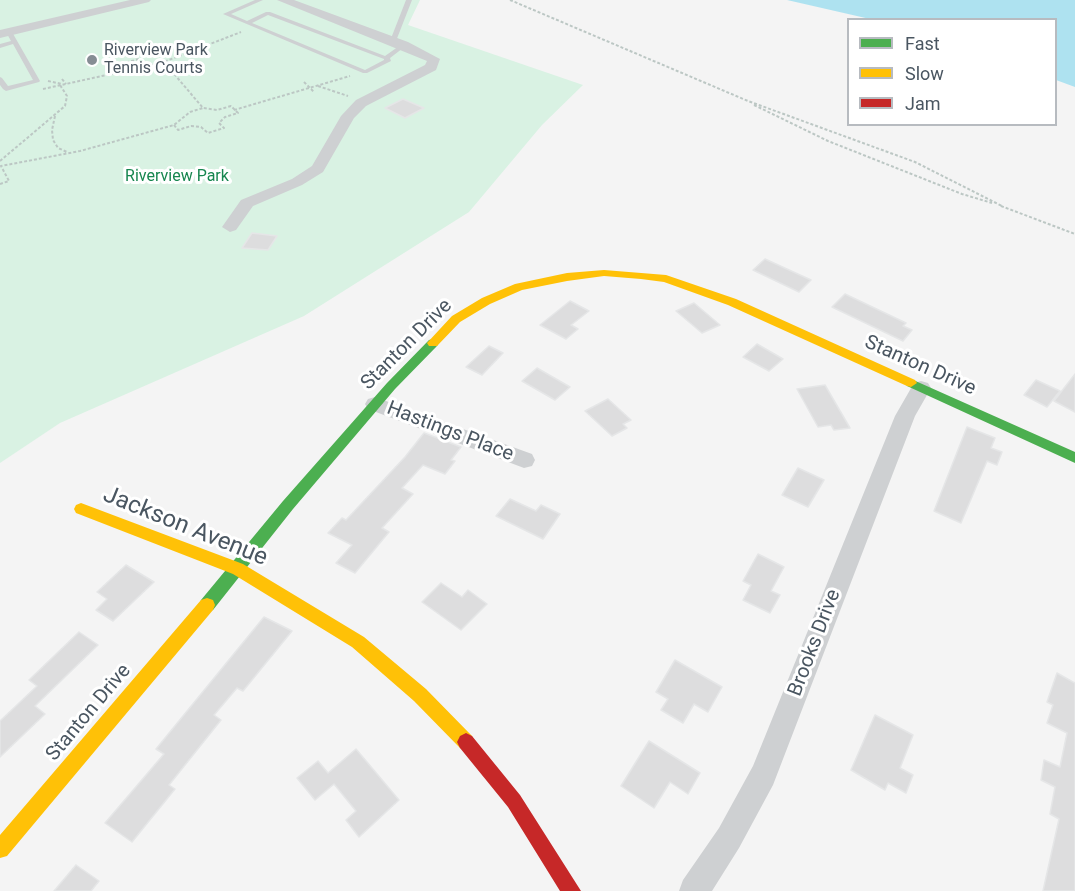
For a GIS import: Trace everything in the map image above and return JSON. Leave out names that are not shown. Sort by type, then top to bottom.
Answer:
[{"type":"street","points":[[8,36],[37,26],[145,0]]},
{"type":"street","points":[[230,227],[247,203],[297,182],[318,169],[348,116],[361,103],[431,67],[433,57],[283,0]]},
{"type":"street","name":"Stanton Drive","points":[[0,849],[238,569],[288,505],[375,404],[443,330],[486,300],[528,284],[567,276],[604,273],[666,279],[695,288],[732,302],[1075,458]]},
{"type":"street","name":"Brooks Drive","points":[[694,891],[729,838],[763,775],[905,416],[921,388]]},
{"type":"street","name":"Hastings Place","points":[[375,404],[524,460]]},
{"type":"street","name":"Jackson Avenue","points":[[81,509],[238,569],[358,642],[420,695],[469,745],[514,801],[571,891]]},
{"type":"lane","points":[[260,0],[226,14],[365,72],[389,60],[386,58]]},
{"type":"lane","points":[[386,58],[399,43],[409,0]]},
{"type":"lane","points":[[247,23],[268,13],[386,58]]},
{"type":"lane","points":[[0,46],[8,36],[37,80],[6,89],[0,79]]},
{"type":"path","points":[[510,0],[748,101],[828,141],[962,194],[1002,206],[1075,234]]},
{"type":"path","points":[[41,89],[164,62],[241,32],[248,35],[262,29]]},
{"type":"path","points":[[211,40],[210,43],[213,44]]},
{"type":"path","points":[[126,72],[120,64],[139,59]]},
{"type":"path","points":[[164,62],[203,108]]},
{"type":"path","points":[[234,110],[349,76]]},
{"type":"path","points":[[0,164],[65,106],[68,99],[62,79]]},
{"type":"path","points":[[37,80],[63,84]]},
{"type":"path","points":[[304,82],[314,92]]},
{"type":"path","points":[[318,86],[342,95],[372,98]]},
{"type":"path","points":[[748,101],[915,162],[1002,206]]},
{"type":"path","points":[[0,164],[70,153],[174,125],[190,112],[203,108],[217,110],[231,106],[238,113],[225,117],[219,123],[224,128],[208,133],[201,127],[178,130],[174,125]]},
{"type":"path","points":[[56,114],[52,130],[53,140],[58,148],[70,153]]},
{"type":"path","points":[[0,164],[9,181],[0,184]]},
{"type":"green space","name":"Riverview Park","points":[[0,0],[420,0],[408,25],[583,85],[542,125],[469,212],[304,316],[60,423],[0,463]]},
{"type":"water","points":[[787,0],[1075,0],[1075,87],[1057,80],[1057,18],[866,18]]},
{"type":"building","points":[[403,99],[424,108],[405,118],[385,108]]},
{"type":"building","points":[[252,233],[277,236],[268,250],[242,248]]},
{"type":"building","points":[[765,259],[811,280],[799,292],[753,270]]},
{"type":"building","points":[[845,294],[906,323],[903,326],[912,330],[903,341],[832,307]]},
{"type":"building","points":[[570,301],[589,311],[571,325],[578,329],[566,339],[540,325]]},
{"type":"building","points":[[694,303],[720,325],[702,333],[676,311]]},
{"type":"building","points":[[757,344],[783,359],[769,371],[743,357]]},
{"type":"building","points":[[489,346],[503,353],[482,375],[466,367]]},
{"type":"building","points":[[537,368],[570,387],[555,400],[522,381]]},
{"type":"building","points":[[1075,374],[1075,412],[1054,401]]},
{"type":"building","points":[[1036,380],[1060,391],[1047,407],[1024,395]]},
{"type":"building","points":[[825,385],[850,428],[834,430],[831,425],[818,427],[797,389]]},
{"type":"building","points":[[608,399],[631,420],[623,424],[627,428],[612,436],[585,411]]},
{"type":"building","points":[[967,427],[995,438],[991,448],[1002,452],[997,465],[987,461],[961,523],[934,511]]},
{"type":"building","points":[[424,433],[461,447],[451,460],[455,461],[445,474],[423,465],[402,488],[413,494],[382,528],[389,532],[355,573],[336,563],[352,545],[328,533],[342,518],[346,520],[405,457]]},
{"type":"building","points":[[798,468],[824,480],[808,507],[782,495]]},
{"type":"building","points":[[510,499],[536,511],[541,505],[560,514],[543,539],[496,516]]},
{"type":"building","points":[[758,554],[784,567],[771,591],[780,595],[770,613],[743,600],[751,585],[743,581]]},
{"type":"building","points":[[126,565],[154,582],[113,621],[96,610],[107,599],[97,592]]},
{"type":"building","points":[[441,583],[462,597],[468,590],[487,604],[461,630],[422,602]]},
{"type":"building","points":[[264,617],[292,631],[243,691],[237,688],[214,715],[221,720],[169,785],[175,789],[132,842],[105,823],[164,754],[156,749]]},
{"type":"building","points":[[79,632],[98,645],[35,706],[45,714],[0,757],[0,721],[37,686],[29,680]]},
{"type":"building","points":[[675,660],[722,687],[708,712],[694,704],[683,723],[661,710],[668,699],[656,692]]},
{"type":"building","points":[[1057,673],[1075,683],[1075,891],[1043,891],[1059,819],[1050,814],[1055,787],[1041,780],[1044,760],[1060,767],[1067,733],[1047,723],[1053,705],[1047,702]]},
{"type":"building","points":[[875,715],[913,735],[900,768],[913,775],[906,793],[888,783],[885,790],[851,770]]},
{"type":"building","points":[[649,741],[700,773],[688,794],[670,782],[654,808],[621,786]]},
{"type":"building","points":[[356,749],[399,800],[359,837],[346,820],[356,811],[334,784],[315,800],[297,778],[318,761],[328,773]]},
{"type":"building","points":[[76,865],[99,881],[91,891],[54,891]]},
{"type":"traffic: fast","points":[[207,605],[288,505],[391,386],[433,343]]},
{"type":"traffic: fast","points":[[911,383],[1075,458]]},
{"type":"traffic: slow","points":[[433,343],[456,319],[486,301],[519,287],[567,277],[604,273],[641,275],[666,279],[732,302],[911,383]]},
{"type":"traffic: slow","points":[[81,509],[238,569],[358,642],[420,695],[466,742]]},
{"type":"traffic: slow","points":[[0,849],[207,605]]},
{"type":"traffic: jam","points":[[466,742],[514,801],[571,891]]},
{"type":"place","name":"Riverview Park Tennis Courts","points":[[92,60]]}]
